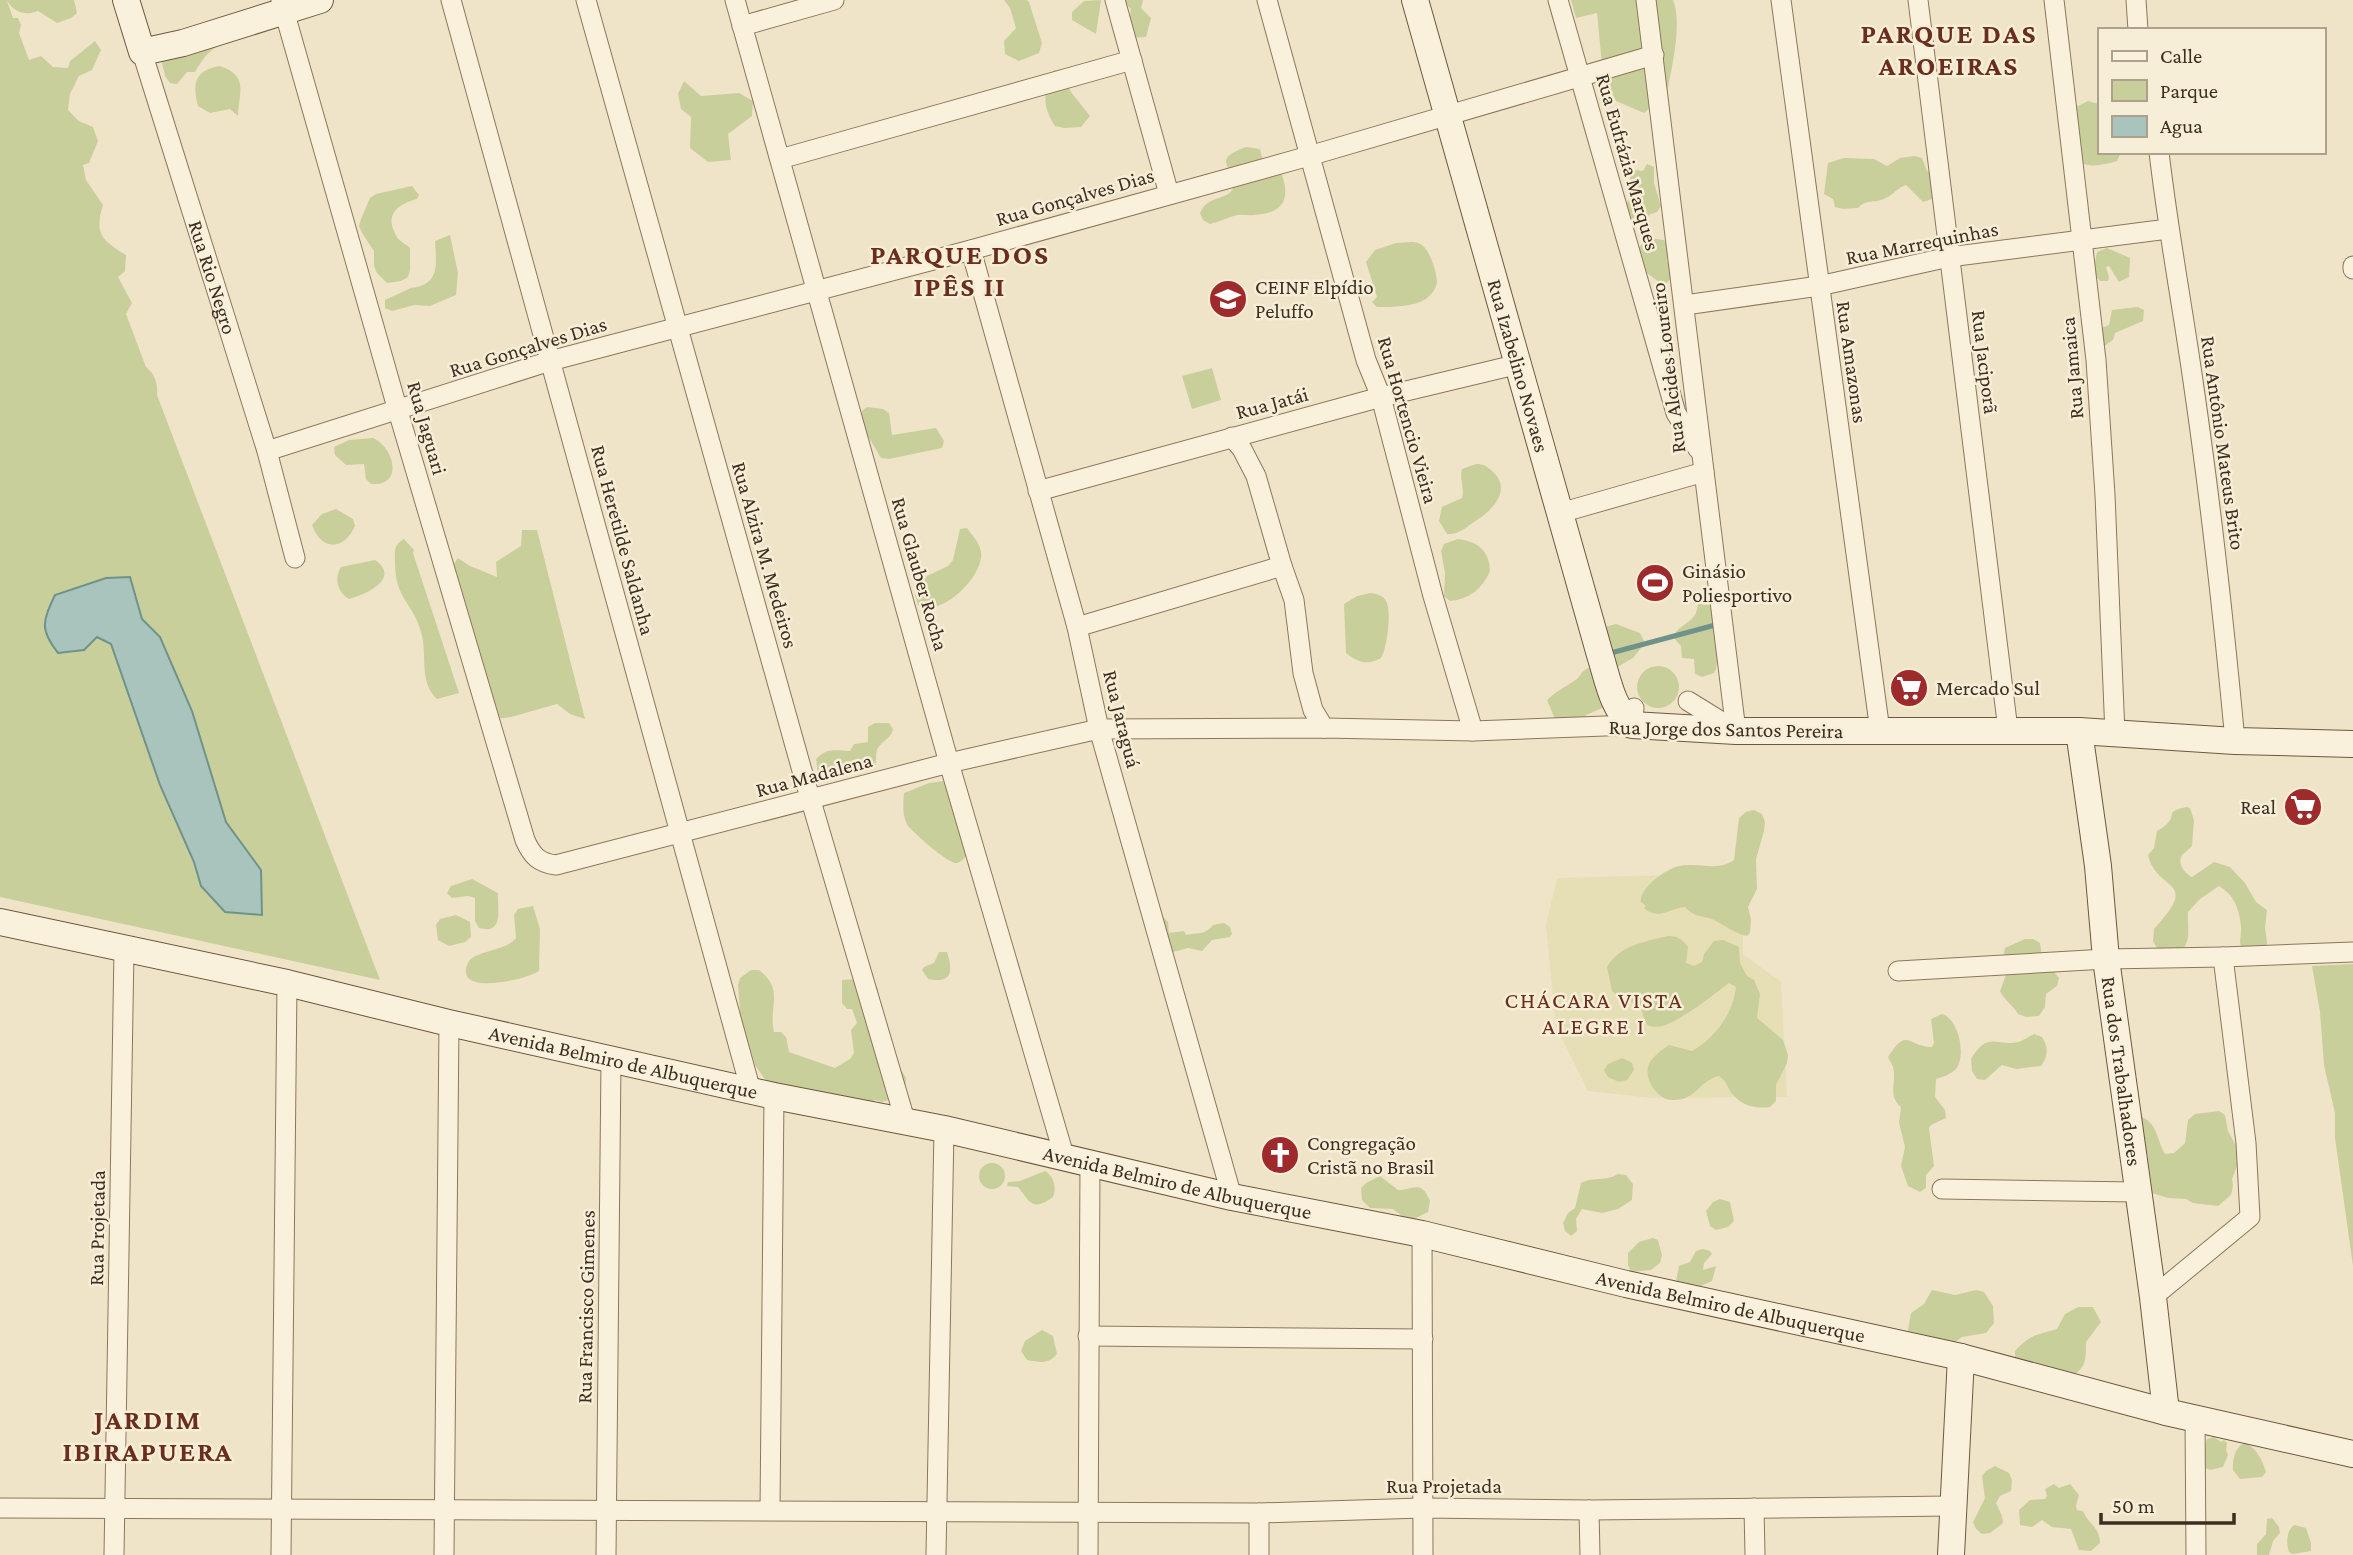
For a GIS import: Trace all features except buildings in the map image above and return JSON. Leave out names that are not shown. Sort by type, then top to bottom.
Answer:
[{"type":"street","name":"Rua Rio Negro","points":[[126,0],[267,451],[295,558]]},
{"type":"street","points":[[142,52],[183,43],[283,5],[320,0]]},
{"type":"street","name":"Rua Heretilde Saldanha","points":[[451,0],[680,833],[763,1094]]},
{"type":"street","name":"Rua Alzira M. Medeiros","points":[[586,0],[811,799],[905,1120]]},
{"type":"street","name":"Rua Glauber Rocha","points":[[735,0],[950,763],[1077,1161],[1088,1336],[1088,1555]]},
{"type":"street","points":[[742,26],[834,0]]},
{"type":"street","points":[[1115,0],[1169,194]]},
{"type":"street","name":"Rua Hortencio Vieira","points":[[1267,0],[1366,360],[1381,397],[1433,596],[1473,732]]},
{"type":"street","name":"Rua Izabelino Novaes","points":[[1415,0],[1616,705],[1620,714],[1633,716]]},
{"type":"street","name":"Rua Eufrázia Marques","points":[[1558,0],[1676,413],[1702,463]]},
{"type":"street","name":"Rua Alcides Loureiro","points":[[1646,0],[1736,731]]},
{"type":"street","name":"Rua Amazonas","points":[[1781,0],[1880,731]]},
{"type":"street","name":"Rua Jaciporã","points":[[1919,0],[2008,730]]},
{"type":"street","name":"Rua Jamaica","points":[[2054,0],[2097,374],[2115,734]]},
{"type":"street","points":[[2136,0],[2138,28]]},
{"type":"street","name":"Rua Jaguari","points":[[283,5],[398,411],[526,840],[531,852],[541,862]]},
{"type":"street","name":"Rua Gonçalves Dias","points":[[267,451],[550,361],[971,250],[1309,156],[1654,55]]},
{"type":"street","points":[[780,159],[1132,60]]},
{"type":"street","name":"Rua Antônio Mateus Brito","points":[[2159,154],[2220,585],[2235,741]]},
{"type":"street","name":"Rua Marrequinhas","points":[[1685,305],[1819,286],[1950,257],[2168,229]]},
{"type":"street","name":"Rua Jaraguá","points":[[971,250],[1077,626],[1099,729],[1232,1197]]},
{"type":"street","name":"Rua Jatái","points":[[1038,491],[1381,397],[1519,364]]},
{"type":"street","points":[[1232,437],[1242,449],[1256,476],[1294,600],[1296,635],[1303,673],[1313,710],[1324,728]]},
{"type":"street","points":[[1560,513],[1702,463]]},
{"type":"street","points":[[1077,626],[1282,566]]},
{"type":"street","points":[[1688,701],[1736,731]]},
{"type":"street","name":"Rua Jorge dos Santos Pereira","points":[[1099,729],[1324,728],[1473,732],[1633,716],[1736,731],[2079,730],[2235,741],[2353,744]]},
{"type":"street","name":"Rua Madalena","points":[[541,862],[556,865],[950,763],[1099,729]]},
{"type":"street","name":"Rua dos Trabalhadores","points":[[2079,730],[2098,866],[2106,959],[2153,1297],[2166,1412]]},
{"type":"street","name":"Avenida Belmiro de Albuquerque","points":[[0,922],[287,983],[449,1023],[763,1094],[905,1120],[1232,1197],[1422,1234],[1626,1284],[1961,1357],[2166,1412],[2353,1454]]},
{"type":"street","name":"Rua Projetada","points":[[114,1555],[124,949]]},
{"type":"street","points":[[1898,971],[2106,959],[2353,951]]},
{"type":"street","points":[[2153,1297],[2250,1217],[2246,1143],[2223,957]]},
{"type":"street","points":[[281,1555],[287,983]]},
{"type":"street","points":[[444,1555],[449,1023]]},
{"type":"street","name":"Rua Francisco Gimenes","points":[[606,1555],[611,1060]]},
{"type":"street","points":[[763,1094],[769,1510]]},
{"type":"street","points":[[936,1555],[944,1129]]},
{"type":"street","points":[[1942,1189],[2137,1192]]},
{"type":"street","points":[[1422,1234],[1423,1555]]},
{"type":"street","points":[[1088,1336],[1423,1339]]},
{"type":"street","points":[[1951,1555],[1961,1357]]},
{"type":"street","points":[[2195,1418],[2196,1555]]},
{"type":"street","name":"Rua Projetada","points":[[0,1508],[1259,1513],[1422,1508],[1589,1510],[1952,1507]]},
{"type":"street","points":[[1754,1508],[1755,1555]]},
{"type":"street","points":[[1589,1510],[1590,1555]]},
{"type":"street","points":[[1259,1513],[1259,1555]]},
{"type":"shaded area","points":[[1707,874],[1743,906],[1743,954],[1781,982],[1787,1097],[1652,1098],[1588,1091],[1556,1027],[1546,925],[1557,878]]},
{"type":"green space","points":[[0,0],[74,0],[77,13],[57,23],[38,11],[17,11],[7,1],[13,18],[18,18],[21,25],[19,33],[29,60],[41,56],[53,67],[68,68],[70,61],[95,41],[101,50],[92,70],[79,76],[70,94],[68,110],[79,121],[93,127],[98,141],[89,163],[83,165],[86,180],[103,205],[100,230],[111,245],[126,255],[125,271],[118,277],[132,303],[126,314],[146,367],[155,380],[157,395],[380,980],[0,897]]},
{"type":"green space","points":[[1004,0],[1029,2],[1042,43],[1039,53],[1019,61],[1005,54],[1004,41],[1016,28],[1010,8]]},
{"type":"green space","points":[[1101,0],[1096,34],[1072,20],[1072,12],[1084,1]]},
{"type":"green space","points":[[1122,0],[1143,0],[1141,8],[1151,18],[1146,37],[1126,38],[1131,9]]},
{"type":"green space","points":[[1571,0],[1673,0],[1677,34],[1667,94],[1644,113],[1616,101],[1603,75],[1597,13],[1576,18]]},
{"type":"green space","points":[[232,36],[230,43],[213,49],[195,72],[187,72],[177,84],[170,83],[165,76],[160,54]]},
{"type":"green space","points":[[220,66],[229,70],[239,80],[238,116],[230,109],[210,113],[198,106],[195,91],[197,79],[205,71]]},
{"type":"green space","points":[[1054,70],[1061,71],[1071,92],[1090,116],[1081,127],[1055,126],[1051,118],[1046,98]]},
{"type":"green space","points":[[684,81],[701,96],[739,93],[753,101],[752,116],[728,134],[731,160],[708,162],[690,148],[691,117],[681,109],[678,94]]},
{"type":"green space","points":[[2088,101],[2098,104],[2098,154],[2120,154],[2117,161],[2102,165],[2078,162],[2068,111]]},
{"type":"green space","points":[[1246,147],[1260,149],[1266,165],[1282,175],[1285,192],[1282,204],[1264,214],[1237,215],[1210,224],[1203,220],[1200,213],[1208,203],[1227,195],[1233,188],[1233,175],[1226,161],[1234,152]]},
{"type":"green space","points":[[1844,158],[1874,159],[1887,166],[1900,158],[1922,158],[1927,171],[1935,174],[1937,194],[1932,199],[1923,202],[1906,185],[1882,200],[1865,203],[1858,208],[1843,209],[1835,207],[1833,199],[1824,194],[1828,163]]},
{"type":"green space","points":[[1647,164],[1654,167],[1654,183],[1661,206],[1657,212],[1649,215],[1645,222],[1637,224],[1626,204],[1634,192],[1629,174],[1636,170],[1643,171]]},
{"type":"green space","points":[[412,186],[419,195],[417,199],[399,207],[392,217],[393,229],[398,239],[410,248],[410,270],[408,277],[401,281],[387,283],[377,273],[374,251],[359,226],[370,198],[376,194]]},
{"type":"green space","points":[[450,235],[458,273],[456,295],[430,306],[415,305],[392,311],[385,308],[385,300],[428,282],[435,271],[435,241]]},
{"type":"green space","points":[[1649,238],[1664,240],[1667,247],[1667,261],[1675,274],[1665,285],[1640,268],[1638,248]]},
{"type":"green space","points":[[1416,242],[1422,245],[1431,259],[1436,286],[1421,302],[1377,307],[1372,302],[1377,297],[1366,262],[1375,250],[1396,243]]},
{"type":"green space","points":[[2107,248],[2130,258],[2129,277],[2119,282],[2109,266],[2106,267],[2108,281],[2100,281],[2091,269],[2097,252]]},
{"type":"green space","points":[[2138,307],[2144,310],[2143,321],[2115,333],[2113,340],[2100,349],[2099,329],[2109,325],[2112,310]]},
{"type":"green space","points":[[1212,368],[1221,400],[1192,409],[1182,376]]},
{"type":"green space","points":[[867,407],[883,409],[889,413],[892,435],[936,428],[944,441],[942,448],[889,459],[881,458],[862,426],[862,411]]},
{"type":"green space","points":[[373,438],[387,450],[393,466],[388,479],[371,484],[366,479],[364,464],[346,465],[335,455],[334,447],[349,440]]},
{"type":"green space","points":[[1476,464],[1486,466],[1497,477],[1501,491],[1499,498],[1489,510],[1460,532],[1447,534],[1439,521],[1442,507],[1462,498],[1462,469]]},
{"type":"green space","points":[[336,509],[353,519],[355,526],[345,540],[333,545],[321,540],[312,525],[322,514]]},
{"type":"green space","points":[[967,528],[976,539],[981,552],[976,572],[969,583],[938,606],[927,608],[918,605],[915,595],[927,576],[948,566],[953,560],[960,529]]},
{"type":"green space","points":[[522,530],[537,530],[585,719],[570,714],[557,704],[495,719],[450,570],[458,558],[497,577],[496,562],[521,546]]},
{"type":"green space","points":[[404,539],[414,550],[459,693],[437,699],[427,684],[421,632],[401,593],[396,575],[395,549]]},
{"type":"green space","points":[[1458,539],[1476,544],[1485,552],[1490,571],[1474,592],[1464,598],[1450,601],[1444,596],[1445,573],[1441,551],[1444,544]]},
{"type":"green space","points":[[375,560],[382,567],[383,580],[371,590],[349,599],[338,584],[341,567]]},
{"type":"green space","points":[[1371,593],[1381,596],[1388,606],[1389,621],[1385,646],[1381,658],[1367,662],[1358,661],[1346,653],[1344,604],[1357,596]]},
{"type":"green space","points":[[1705,598],[1711,601],[1722,620],[1714,629],[1720,641],[1716,669],[1714,673],[1702,677],[1695,674],[1694,659],[1682,658],[1681,646],[1673,637],[1692,619],[1698,602]]},
{"type":"green space","points":[[1616,624],[1640,633],[1645,643],[1633,658],[1614,669],[1605,627]]},
{"type":"green space","points":[[1658,666],[1673,672],[1679,687],[1673,702],[1658,708],[1643,702],[1637,687],[1643,672]]},
{"type":"green space","points":[[1591,668],[1607,706],[1586,715],[1577,723],[1555,719],[1547,700]]},
{"type":"green space","points":[[875,723],[889,723],[893,729],[891,735],[878,748],[875,767],[862,772],[823,778],[818,774],[816,759],[820,755],[828,751],[850,751],[854,744],[868,742],[868,727]]},
{"type":"green space","points":[[944,781],[967,853],[963,860],[956,863],[938,853],[917,835],[908,826],[904,814],[904,793],[929,783]]},
{"type":"green space","points":[[2190,808],[2194,820],[2192,846],[2181,857],[2182,867],[2192,877],[2214,862],[2230,867],[2245,883],[2256,902],[2267,910],[2265,928],[2268,949],[2242,950],[2237,909],[2229,894],[2219,886],[2200,899],[2188,912],[2188,937],[2182,951],[2159,952],[2153,941],[2154,929],[2168,913],[2176,893],[2153,867],[2148,855],[2154,848],[2157,831],[2170,821],[2173,812]]},
{"type":"green space","points":[[1754,810],[1762,814],[1765,822],[1756,859],[1757,889],[1748,907],[1751,920],[1750,933],[1747,936],[1712,919],[1693,914],[1685,907],[1660,914],[1644,908],[1646,906],[1641,902],[1644,891],[1667,871],[1679,866],[1714,866],[1728,864],[1734,860],[1739,818]]},
{"type":"green space","points":[[472,879],[498,893],[498,919],[493,928],[479,928],[475,921],[475,898],[452,898],[447,893],[451,886]]},
{"type":"green space","points":[[533,906],[540,929],[539,971],[532,975],[493,983],[471,980],[466,973],[471,959],[511,943],[516,938],[514,915],[518,909]]},
{"type":"green space","points":[[456,915],[470,922],[471,937],[465,942],[449,946],[438,940],[436,925],[440,919]]},
{"type":"green space","points":[[1163,917],[1168,922],[1169,933],[1201,933],[1213,925],[1224,923],[1230,927],[1232,934],[1230,937],[1212,940],[1202,951],[1188,948],[1173,952],[1155,919]]},
{"type":"green space","points":[[1668,936],[1677,937],[1686,944],[1686,963],[1694,966],[1702,962],[1704,954],[1714,941],[1723,940],[1739,947],[1740,963],[1747,976],[1754,980],[1760,994],[1757,1018],[1783,1040],[1788,1055],[1776,1085],[1776,1101],[1770,1107],[1760,1108],[1741,1102],[1719,1076],[1712,1078],[1693,1094],[1672,1100],[1661,1096],[1650,1082],[1649,1064],[1658,1053],[1669,1045],[1692,1051],[1715,1032],[1727,1016],[1736,987],[1729,983],[1668,1024],[1658,1027],[1647,1025],[1640,1008],[1612,991],[1607,967],[1626,949]]},
{"type":"green space","points":[[2025,939],[2040,943],[2042,956],[2059,978],[2057,986],[2046,994],[2045,1007],[2039,1016],[2026,1017],[2018,1014],[2000,991],[2007,972],[2005,948]]},
{"type":"green space","points":[[939,952],[947,952],[949,974],[942,980],[928,979],[922,970],[934,963]]},
{"type":"green space","points":[[2353,964],[2353,1266],[2335,1138],[2335,1113],[2324,1065],[2320,1012],[2312,966]]},
{"type":"green space","points":[[751,970],[759,970],[771,984],[774,992],[774,1032],[781,1032],[786,1037],[789,1052],[835,1068],[850,1059],[854,1053],[851,1030],[857,1023],[852,1009],[847,1009],[842,1003],[842,980],[872,978],[878,989],[876,997],[895,1070],[902,1071],[906,1078],[905,1095],[882,1102],[875,1100],[871,1106],[779,1087],[766,1081],[742,1040],[738,985],[740,978]]},
{"type":"green space","points":[[1942,1014],[1948,1017],[1956,1029],[1961,1055],[1956,1069],[1936,1079],[1935,1097],[1945,1110],[1946,1118],[1929,1128],[1934,1166],[1926,1175],[1926,1188],[1920,1192],[1908,1186],[1901,1166],[1905,1147],[1899,1123],[1901,1107],[1894,1098],[1894,1073],[1888,1057],[1904,1040],[1932,1047],[1934,1043],[1931,1019]]},
{"type":"green space","points":[[2034,1034],[2042,1037],[2047,1048],[2041,1066],[2016,1069],[2002,1065],[1985,1080],[1977,1079],[1972,1071],[1971,1059],[1983,1045],[1988,1042],[2018,1042]]},
{"type":"green space","points":[[1622,1058],[1632,1063],[1634,1070],[1627,1080],[1619,1082],[1608,1077],[1604,1070],[1608,1064]]},
{"type":"green space","points":[[2219,1111],[2225,1115],[2228,1131],[2240,1153],[2232,1179],[2231,1195],[2218,1206],[2152,1193],[2147,1186],[2148,1155],[2140,1152],[2134,1120],[2142,1117],[2151,1124],[2165,1154],[2174,1153],[2185,1143],[2188,1120],[2195,1114]]},
{"type":"green space","points":[[992,1163],[1001,1167],[1005,1176],[1001,1185],[992,1189],[983,1185],[979,1176],[983,1167]]},
{"type":"green space","points":[[1045,1171],[1053,1179],[1055,1190],[1053,1197],[1040,1204],[1032,1203],[1018,1187],[1007,1186],[1008,1182],[1020,1181]]},
{"type":"green space","points":[[1618,1174],[1626,1175],[1633,1184],[1632,1200],[1618,1209],[1602,1213],[1582,1209],[1576,1219],[1577,1231],[1571,1236],[1565,1231],[1563,1223],[1568,1213],[1575,1208],[1581,1183]]},
{"type":"green space","points":[[1380,1176],[1398,1190],[1417,1187],[1423,1190],[1430,1201],[1428,1212],[1414,1219],[1402,1216],[1393,1209],[1370,1208],[1362,1200],[1361,1188]]},
{"type":"green space","points":[[1720,1199],[1730,1202],[1734,1221],[1728,1227],[1716,1230],[1710,1226],[1706,1211],[1713,1202]]},
{"type":"green space","points":[[1653,1238],[1658,1240],[1662,1255],[1660,1263],[1651,1270],[1631,1272],[1628,1253],[1639,1242]]},
{"type":"green space","points":[[1703,1249],[1712,1254],[1704,1263],[1703,1270],[1716,1266],[1712,1281],[1694,1289],[1676,1281],[1679,1266],[1690,1262],[1696,1251]]},
{"type":"green space","points":[[1932,1290],[1955,1295],[1976,1290],[1984,1292],[1993,1306],[1994,1323],[1986,1333],[1962,1337],[1948,1347],[1911,1337],[1908,1330],[1911,1313],[1924,1304]]},
{"type":"green space","points":[[2078,1307],[2093,1307],[2101,1322],[2086,1342],[2082,1366],[2064,1384],[2015,1359],[2015,1351],[2025,1341],[2057,1329],[2065,1314]]},
{"type":"green space","points":[[1042,1330],[1053,1336],[1057,1354],[1047,1361],[1027,1360],[1021,1351],[1025,1341]]},
{"type":"green space","points":[[2214,1437],[2227,1443],[2228,1455],[2223,1467],[2210,1470],[2205,1468],[2203,1451],[2207,1439]]},
{"type":"green space","points":[[2245,1443],[2256,1451],[2261,1459],[2266,1472],[2262,1477],[2240,1479],[2233,1470],[2237,1450]]},
{"type":"green space","points":[[1995,1466],[2009,1473],[2012,1480],[2011,1491],[2000,1496],[1996,1503],[2003,1523],[1990,1533],[1982,1534],[1973,1522],[1985,1498],[1982,1476]]},
{"type":"green space","points":[[2054,1484],[2059,1488],[2070,1484],[2079,1495],[2077,1510],[2083,1511],[2099,1538],[2100,1543],[2091,1551],[2079,1550],[2071,1529],[2052,1527],[2042,1520],[2032,1527],[2020,1525],[2019,1510],[2030,1500],[2045,1499],[2045,1489]]},
{"type":"green space","points":[[2272,1518],[2280,1533],[2273,1541],[2269,1555],[2257,1555],[2257,1544],[2266,1534],[2267,1519]]},
{"type":"green space","points":[[2294,1525],[2306,1528],[2311,1551],[2293,1554],[2289,1552],[2287,1538]]},
{"type":"water","points":[[130,577],[142,619],[160,637],[192,711],[226,822],[261,870],[262,915],[225,912],[201,886],[194,862],[160,785],[111,644],[97,637],[84,650],[58,653],[48,637],[46,618],[55,595],[106,578]]},
{"type":"waterway","points":[[1607,654],[1719,624]]},
{"type":"place","name":"CEINF Elpídio Peluffo","points":[[1228,299]]},
{"type":"place","name":"Ginásio Poliesportivo","points":[[1655,583]]},
{"type":"place","name":"Mercado Sul","points":[[1909,688]]},
{"type":"place","name":"Real","points":[[2303,807]]},
{"type":"place","name":"Congregação Cristã no Brasil","points":[[1280,1155]]},
{"type":"district","name":"PARQUE DAS AROEIRAS","points":[[1949,49]]},
{"type":"district","name":"PARQUE DOS IPÊS II","points":[[960,270]]},
{"type":"district","name":"CHÁCARA VISTA ALEGRE I","points":[[1594,1013]]},
{"type":"district","name":"JARDIM IBIRAPUERA","points":[[148,1435]]}]
